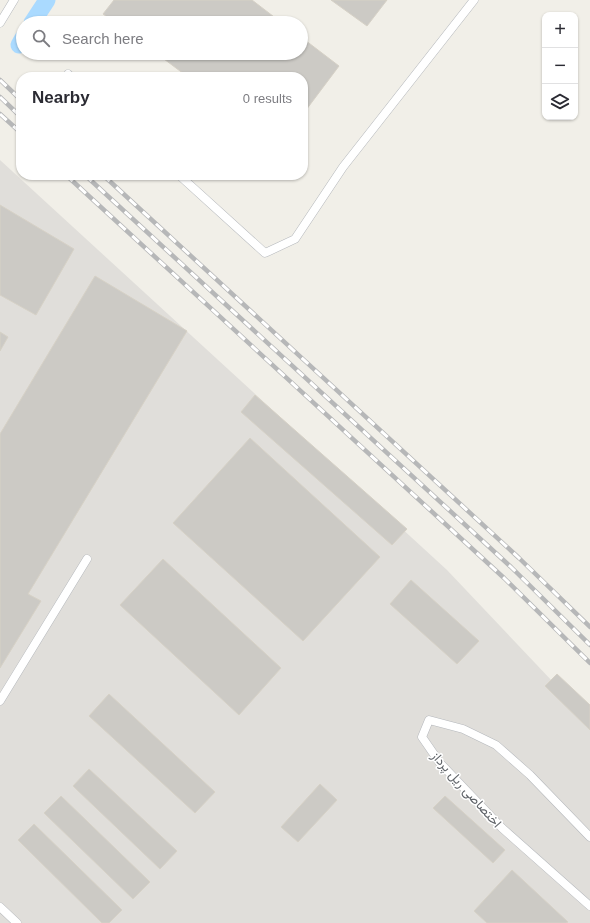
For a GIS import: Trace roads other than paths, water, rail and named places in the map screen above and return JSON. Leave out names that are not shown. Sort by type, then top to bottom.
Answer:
[{"type":"lane","points":[[0,23],[14,0]]},
{"type":"lane","points":[[185,180],[265,253],[295,238],[343,167],[474,0]]},
{"type":"lane","points":[[0,701],[87,559]]},
{"type":"lane","name":"اختصاصی ریل پرداز","points":[[590,837],[530,776],[496,745],[463,729],[430,720],[422,737],[440,763],[502,828],[590,906]]},
{"type":"lane","points":[[0,907],[17,923]]},
{"type":"waterway","points":[[37,16],[47,0]]},
{"type":"railway","points":[[0,80],[16,95]]},
{"type":"railway","points":[[0,97],[16,112]]},
{"type":"railway","points":[[0,114],[16,128]]},
{"type":"railway","points":[[71,180],[504,578],[590,663]]},
{"type":"railway","points":[[90,180],[511,567],[590,645]]},
{"type":"railway","points":[[108,180],[519,558],[590,627]]}]
